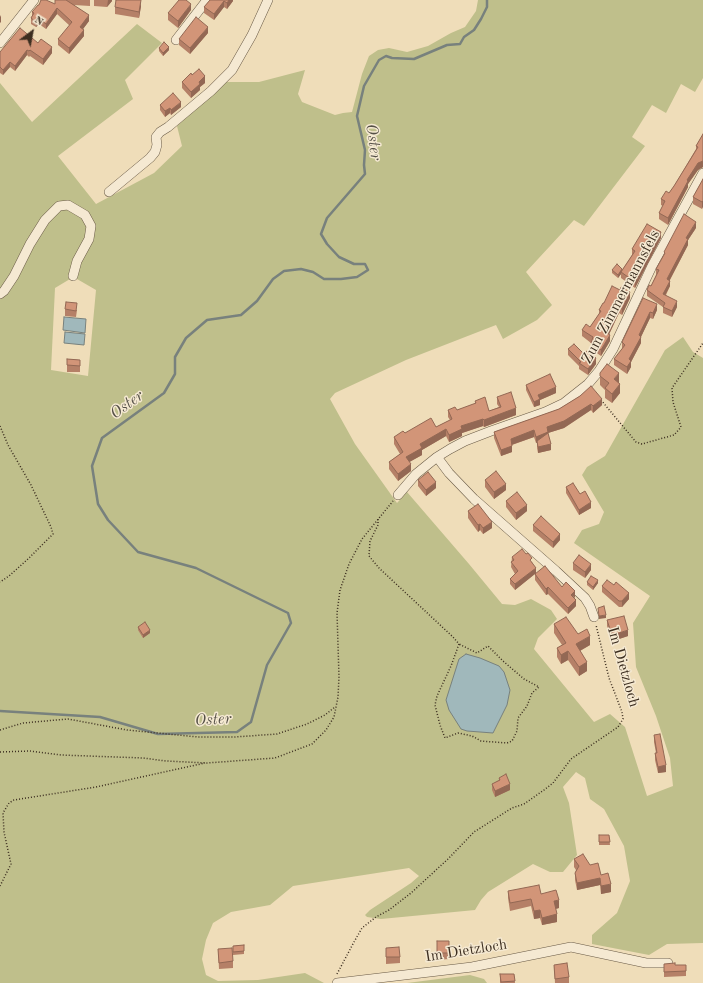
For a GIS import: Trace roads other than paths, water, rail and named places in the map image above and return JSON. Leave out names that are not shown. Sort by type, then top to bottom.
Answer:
[{"type":"street","points":[[0,43],[34,0]]},
{"type":"street","points":[[176,40],[207,0]]},
{"type":"street","points":[[109,192],[150,158],[155,152],[157,145],[156,136],[160,132],[211,91],[232,70],[252,35],[268,0]]},
{"type":"street","name":"Zum Zimmermannsfels","points":[[398,495],[416,474],[437,457],[465,441],[558,406],[581,391],[588,384],[599,371],[613,349],[652,266],[703,173]]},
{"type":"street","points":[[0,294],[4,291],[14,276],[30,244],[45,220],[60,206],[68,204],[85,215],[91,226],[89,239],[77,261],[73,276]]},
{"type":"street","name":"Im Dietzloch","points":[[437,457],[449,473],[474,499],[556,571],[584,598],[590,606],[594,617]]},
{"type":"street","name":"Im Dietzloch","points":[[336,980],[472,966],[571,947],[646,963],[668,963]]},
{"type":"water","points":[[64,317],[86,319],[85,333],[63,330]]},
{"type":"water","points":[[65,332],[85,334],[84,345],[64,343]]},
{"type":"water","points":[[466,654],[499,666],[504,672],[510,690],[507,705],[493,733],[467,731],[461,729],[449,710],[446,700],[459,659]]},
{"type":"waterway","name":"Oster","points":[[0,711],[100,717],[158,734],[237,732],[251,722],[267,665],[291,623],[288,613],[196,568],[138,552],[108,520],[98,504],[92,466],[102,438],[164,393],[175,374],[175,357],[186,338],[207,320],[241,315],[257,301],[273,279],[284,271],[301,269],[313,272],[324,279],[341,279],[357,277],[368,270],[365,264],[354,264],[339,257],[327,244],[321,234],[327,218],[365,174],[365,150],[357,116],[364,86],[379,60],[386,56],[392,58],[414,59],[447,45],[460,44],[464,37],[474,30],[481,19],[487,7],[487,0]]}]
